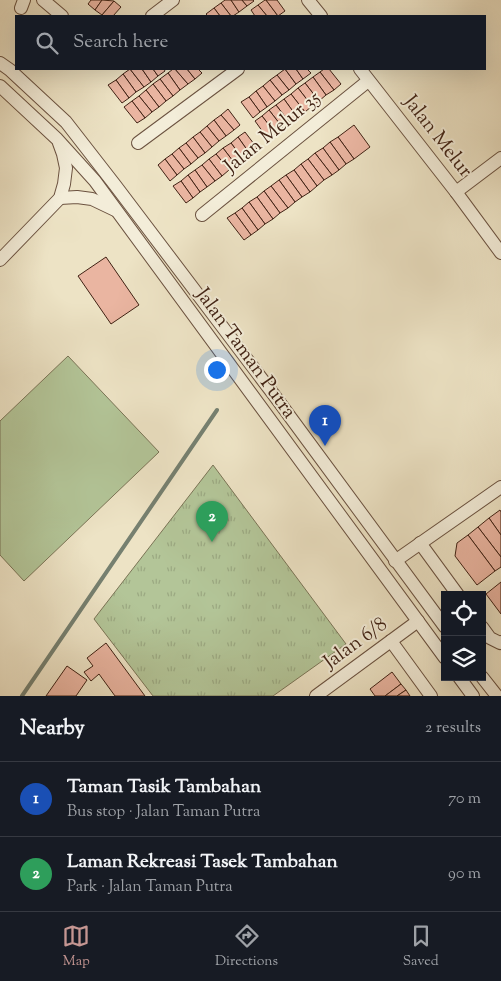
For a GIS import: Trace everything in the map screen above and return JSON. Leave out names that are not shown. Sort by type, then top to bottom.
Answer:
[{"type":"street","points":[[43,0],[61,15]]},
{"type":"street","points":[[153,15],[173,0]]},
{"type":"street","name":"Jalan Taman Putra","points":[[0,63],[66,122],[274,395],[441,622]]},
{"type":"street","points":[[138,143],[237,70]]},
{"type":"street","name":"Jalan Melur","points":[[361,70],[501,253]]},
{"type":"street","name":"Jalan Melur 35","points":[[202,216],[368,80]]},
{"type":"street","name":"Jalan Taman Putra","points":[[0,86],[57,139],[95,181],[441,653]]},
{"type":"street","points":[[0,260],[60,198],[66,168],[57,139]]},
{"type":"street","points":[[456,192],[501,158]]},
{"type":"street","points":[[60,198],[77,197],[92,199],[116,210]]},
{"type":"street","points":[[259,406],[274,395]]},
{"type":"street","points":[[395,561],[501,487]]},
{"type":"street","points":[[420,543],[455,591]]},
{"type":"street","name":"Jalan 6/8","points":[[316,696],[418,621]]},
{"type":"street","points":[[486,632],[490,638],[501,642]]},
{"type":"street","points":[[391,641],[431,696]]},
{"type":"street","points":[[462,681],[473,696]]},
{"type":"street","points":[[486,681],[496,693]]},
{"type":"green space","points":[[68,356],[159,452],[24,581],[0,555],[0,421]]},
{"type":"green space","points":[[213,465],[346,644],[273,696],[153,696],[94,619]]},
{"type":"building","points":[[91,0],[102,0],[95,10],[88,4]]},
{"type":"building","points":[[102,0],[114,1],[102,15],[95,10]]},
{"type":"building","points":[[225,0],[231,0],[239,12],[230,15],[221,3]]},
{"type":"building","points":[[231,0],[242,0],[247,6],[239,12]]},
{"type":"building","points":[[242,0],[253,0],[254,1],[247,6]]},
{"type":"building","points":[[266,0],[277,15],[266,15],[258,5]]},
{"type":"building","points":[[266,0],[277,0],[285,11],[277,15]]},
{"type":"building","points":[[114,1],[121,7],[114,15],[102,15]]},
{"type":"building","points":[[221,3],[230,15],[219,15],[214,8]]},
{"type":"building","points":[[258,5],[266,15],[254,15],[251,10]]},
{"type":"building","points":[[214,8],[219,15],[207,15]]},
{"type":"building","points":[[131,70],[144,87],[136,92],[123,74]]},
{"type":"building","points":[[131,70],[143,70],[151,82],[144,87]]},
{"type":"building","points":[[143,70],[154,70],[158,76],[151,82]]},
{"type":"building","points":[[154,70],[164,70],[165,71],[158,76]]},
{"type":"building","points":[[176,70],[188,84],[180,90],[168,73]]},
{"type":"building","points":[[176,70],[188,70],[195,79],[188,84]]},
{"type":"building","points":[[188,70],[199,70],[202,73],[195,79]]},
{"type":"building","points":[[286,70],[296,84],[289,90],[277,75]]},
{"type":"building","points":[[286,70],[297,70],[303,79],[296,84]]},
{"type":"building","points":[[297,70],[308,70],[311,73],[303,79]]},
{"type":"building","points":[[330,70],[341,84],[334,90],[320,72]]},
{"type":"building","points":[[320,72],[334,90],[326,95],[313,77]]},
{"type":"building","points":[[168,73],[180,90],[173,96],[160,79]]},
{"type":"building","points":[[123,74],[136,92],[129,98],[116,80]]},
{"type":"building","points":[[277,75],[289,90],[282,95],[270,80]]},
{"type":"building","points":[[313,77],[326,95],[319,101],[305,83]]},
{"type":"building","points":[[160,79],[173,96],[166,101],[153,84]]},
{"type":"building","points":[[116,80],[129,98],[122,103],[108,85]]},
{"type":"building","points":[[270,80],[282,95],[275,101],[263,86]]},
{"type":"building","points":[[305,83],[319,101],[312,106],[298,88]]},
{"type":"building","points":[[153,84],[166,101],[159,107],[146,90]]},
{"type":"building","points":[[263,86],[275,101],[267,107],[256,91]]},
{"type":"building","points":[[298,88],[312,106],[305,112],[291,94]]},
{"type":"building","points":[[146,90],[159,107],[152,112],[139,96]]},
{"type":"building","points":[[256,91],[267,107],[260,112],[249,97]]},
{"type":"building","points":[[291,94],[305,112],[297,117],[284,99]]},
{"type":"building","points":[[139,96],[152,112],[145,118],[132,101]]},
{"type":"building","points":[[249,97],[260,112],[253,118],[241,102]]},
{"type":"building","points":[[284,99],[297,117],[290,123],[276,105]]},
{"type":"building","points":[[132,101],[145,118],[137,123],[124,107]]},
{"type":"building","points":[[276,105],[290,123],[283,128],[269,110]]},
{"type":"building","points":[[228,109],[240,125],[234,130],[221,115]]},
{"type":"building","points":[[269,110],[283,128],[276,134],[262,116]]},
{"type":"building","points":[[221,115],[234,130],[226,136],[214,120]]},
{"type":"building","points":[[262,116],[276,134],[268,139],[255,121]]},
{"type":"building","points":[[214,120],[226,136],[219,141],[207,126]]},
{"type":"building","points":[[354,125],[370,147],[354,159],[338,137]]},
{"type":"building","points":[[207,126],[219,141],[212,147],[200,132]]},
{"type":"building","points":[[200,132],[212,147],[205,153],[193,137]]},
{"type":"building","points":[[245,132],[257,148],[250,154],[238,137]]},
{"type":"building","points":[[193,137],[205,153],[198,158],[186,143]]},
{"type":"building","points":[[238,137],[250,154],[243,159],[231,143]]},
{"type":"building","points":[[338,137],[354,159],[346,164],[330,142]]},
{"type":"building","points":[[330,142],[346,164],[339,170],[323,148]]},
{"type":"building","points":[[186,143],[198,158],[191,164],[179,148]]},
{"type":"building","points":[[231,143],[243,159],[236,165],[223,148]]},
{"type":"building","points":[[179,148],[191,164],[184,169],[172,154]]},
{"type":"building","points":[[223,148],[236,165],[229,170],[216,154]]},
{"type":"building","points":[[323,148],[339,170],[332,175],[315,153]]},
{"type":"building","points":[[315,153],[332,175],[324,180],[308,159]]},
{"type":"building","points":[[172,154],[184,169],[177,175],[165,159]]},
{"type":"building","points":[[216,154],[229,170],[222,176],[209,159]]},
{"type":"building","points":[[165,159],[177,175],[170,181],[158,165]]},
{"type":"building","points":[[209,159],[222,176],[215,181],[202,165]]},
{"type":"building","points":[[308,159],[324,180],[317,186],[301,164]]},
{"type":"building","points":[[301,164],[317,186],[310,192],[294,170]]},
{"type":"building","points":[[202,165],[215,181],[207,187],[195,170]]},
{"type":"building","points":[[195,170],[207,187],[200,192],[188,175]]},
{"type":"building","points":[[294,170],[310,192],[302,197],[286,175]]},
{"type":"building","points":[[188,175],[200,192],[193,198],[181,181]]},
{"type":"building","points":[[286,175],[302,197],[295,202],[279,180]]},
{"type":"building","points":[[279,180],[295,202],[288,208],[271,186]]},
{"type":"building","points":[[181,181],[193,198],[186,203],[173,186]]},
{"type":"building","points":[[271,186],[288,208],[280,213],[264,191]]},
{"type":"building","points":[[264,191],[280,213],[273,219],[257,197]]},
{"type":"building","points":[[257,197],[273,219],[265,224],[249,202]]},
{"type":"building","points":[[249,202],[265,224],[258,230],[242,208]]},
{"type":"building","points":[[242,208],[258,230],[251,235],[235,213]]},
{"type":"building","points":[[235,213],[251,235],[244,240],[227,218]]},
{"type":"building","points":[[106,257],[139,305],[111,324],[78,276]]},
{"type":"building","points":[[500,510],[501,512],[501,535],[489,518]]},
{"type":"building","points":[[489,518],[501,535],[501,557],[478,527]]},
{"type":"building","points":[[478,527],[501,557],[501,567],[495,571],[468,535]]},
{"type":"building","points":[[468,535],[495,571],[477,585],[455,556],[457,543]]},
{"type":"building","points":[[501,582],[501,614],[486,594]]},
{"type":"building","points":[[106,643],[145,696],[115,696],[99,674],[91,681],[84,672],[93,666],[87,658]]},
{"type":"building","points":[[67,666],[87,680],[76,696],[46,696]]},
{"type":"building","points":[[392,672],[401,684],[385,696],[375,696],[370,689]]},
{"type":"building","points":[[401,684],[406,690],[397,696],[385,696]]},
{"type":"building","points":[[406,690],[410,696],[397,696]]},
{"type":"waterway","points":[[22,696],[217,410]]},
{"type":"place","name":"Taman Tasik Tambahan","points":[[325,446]]},
{"type":"place","name":"Laman Rekreasi Tasek Tambahan","points":[[212,542]]}]
